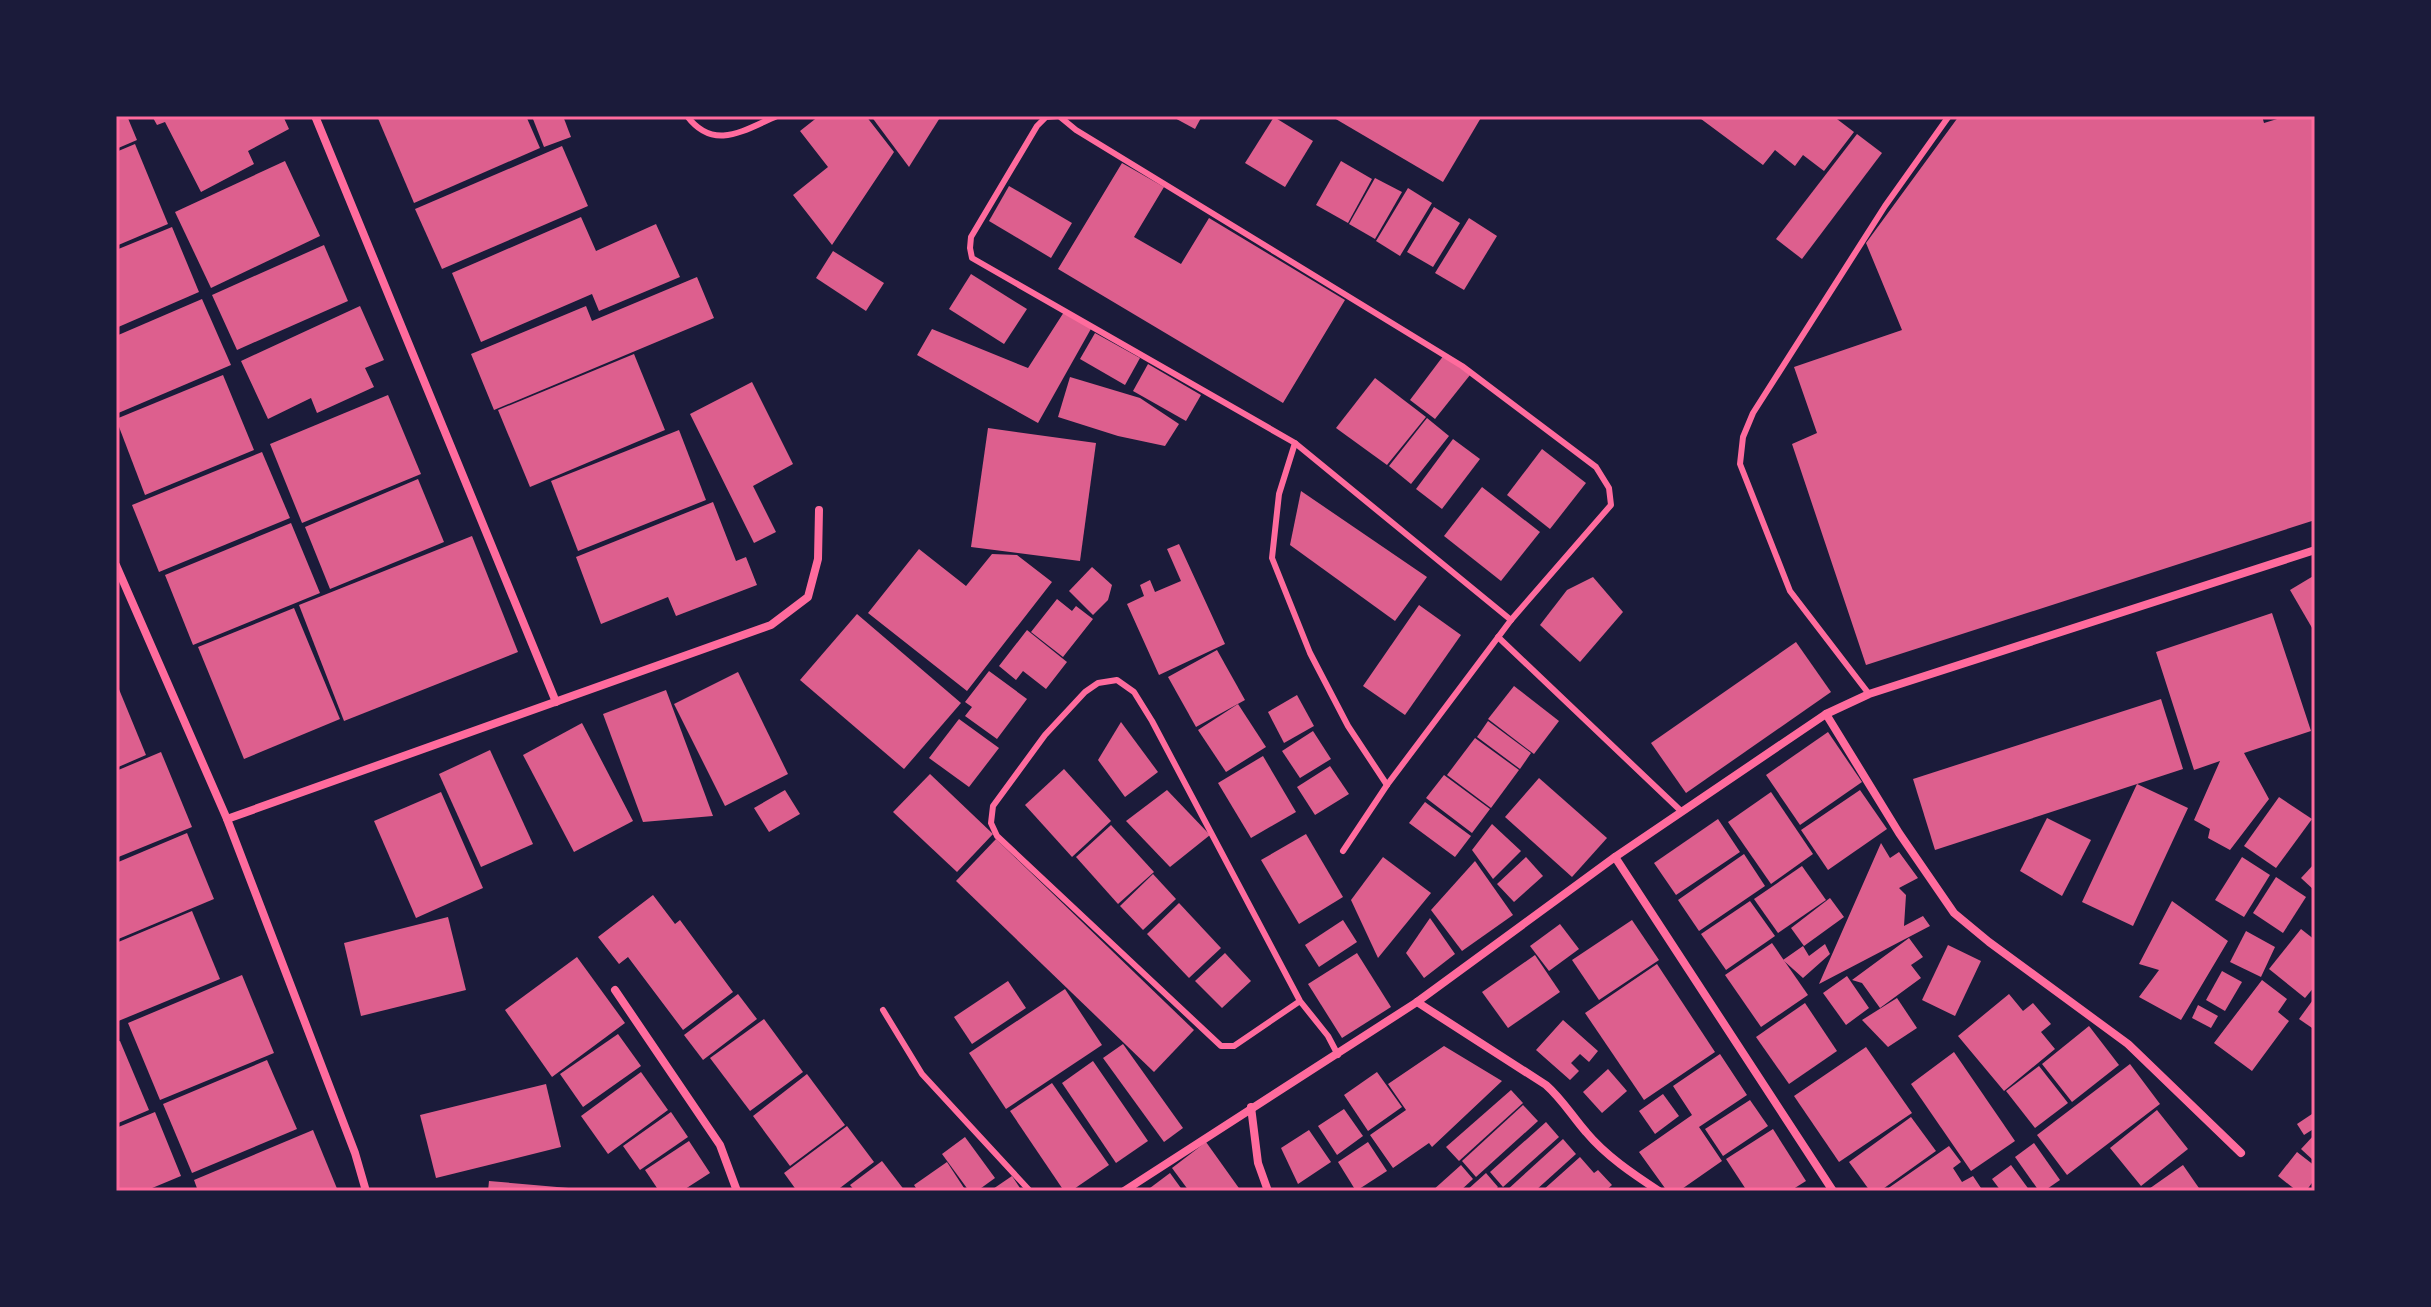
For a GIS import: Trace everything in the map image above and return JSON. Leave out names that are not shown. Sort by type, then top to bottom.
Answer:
[{"type":"street","points":[[315,116],[556,702]]},
{"type":"street","points":[[227,819],[771,625],[808,597],[818,559],[819,510]]},
{"type":"street","points":[[1124,1191],[1417,1002],[1615,857],[1826,714],[1869,694],[2315,550]]},
{"type":"street","points":[[116,565],[227,819],[355,1153],[366,1191]]},
{"type":"street","points":[[1826,714],[1906,844],[1954,913],[2128,1044],[2241,1153]]},
{"type":"street","points":[[1615,857],[1833,1191]]},
{"type":"street","points":[[615,990],[720,1145],[737,1191]]},
{"type":"street","points":[[1417,1002],[1546,1085],[1594,1141],[1627,1170],[1659,1191]]},
{"type":"street","points":[[1251,1107],[1258,1163],[1268,1191]]},
{"type":"lane","points":[[687,116],[711,137],[734,134],[777,116]]},
{"type":"lane","points":[[1343,851],[1387,785],[1511,620],[1611,505],[1609,488],[1596,467],[1462,366],[1089,138],[1059,116],[1046,117],[1037,126],[971,237],[972,258],[1295,443],[1511,620]]},
{"type":"lane","points":[[1869,694],[1790,591],[1740,464],[1743,437],[1753,413],[1868,232],[1949,116]]},
{"type":"lane","points":[[1295,443],[1279,494],[1272,558],[1310,653],[1348,726],[1387,785]]},
{"type":"lane","points":[[1498,637],[1681,811]]},
{"type":"lane","points":[[1300,1001],[1234,1046],[1221,1046],[997,836],[991,823],[993,806],[1045,735],[1085,692],[1098,683],[1108,680],[1125,684],[1146,711],[1300,1001],[1328,1036],[1338,1055]]},
{"type":"lane","points":[[883,1010],[922,1074],[1030,1191]]},
{"type":"building","points":[[116,116],[127,116],[137,140],[116,149]]},
{"type":"building","points":[[152,116],[283,116],[289,129],[248,151],[254,164],[201,192],[165,122],[157,125]]},
{"type":"building","points":[[377,116],[526,116],[540,148],[414,203]]},
{"type":"building","points":[[537,116],[563,116],[571,137],[544,147],[533,119]]},
{"type":"building","points":[[819,116],[866,116],[894,152],[832,245],[793,195],[828,167],[800,131]]},
{"type":"building","points":[[871,116],[941,116],[909,167]]},
{"type":"building","points":[[1171,116],[1202,116],[1195,129]]},
{"type":"building","points":[[1335,116],[1482,116],[1443,182]]},
{"type":"building","points":[[1697,116],[1833,116],[1854,132],[1824,171],[1803,155],[1795,166],[1775,150],[1763,165]]},
{"type":"building","points":[[1959,116],[2262,116],[2264,123],[2287,116],[2315,116],[2315,520],[1866,665],[1792,444],[1817,433],[1794,367],[1902,330],[1866,243]]},
{"type":"building","points":[[1274,117],[1313,141],[1285,187],[1245,163]]},
{"type":"building","points":[[1857,134],[1882,153],[1802,259],[1776,239]]},
{"type":"building","points":[[135,144],[168,224],[116,246],[116,152]]},
{"type":"building","points":[[562,146],[588,206],[442,269],[415,209]]},
{"type":"building","points":[[285,161],[320,236],[211,288],[175,212]]},
{"type":"building","points":[[1341,161],[1372,179],[1348,223],[1316,205]]},
{"type":"building","points":[[1122,163],[1164,187],[1134,237],[1181,264],[1209,218],[1345,300],[1283,403],[1058,269]]},
{"type":"building","points":[[1375,178],[1402,192],[1375,239],[1349,224]]},
{"type":"building","points":[[1009,186],[1072,223],[1051,258],[989,221]]},
{"type":"building","points":[[1408,188],[1432,203],[1400,256],[1376,241]]},
{"type":"building","points":[[1434,207],[1460,223],[1433,267],[1407,252]]},
{"type":"building","points":[[581,217],[596,251],[656,224],[680,277],[599,311],[592,294],[481,342],[452,273]]},
{"type":"building","points":[[1469,218],[1497,236],[1464,290],[1435,273]]},
{"type":"building","points":[[172,227],[199,292],[116,328],[116,250]]},
{"type":"building","points":[[324,245],[348,301],[237,350],[212,295]]},
{"type":"building","points":[[833,251],[884,283],[866,311],[816,278]]},
{"type":"building","points":[[971,274],[1027,309],[1004,344],[949,309]]},
{"type":"building","points":[[697,277],[714,318],[494,410],[471,354],[586,306],[592,321]]},
{"type":"building","points":[[202,299],[231,365],[116,414],[116,336]]},
{"type":"building","points":[[360,306],[384,360],[365,368],[374,387],[317,413],[311,398],[268,419],[241,361]]},
{"type":"building","points":[[1064,312],[1092,327],[1038,423],[917,355],[932,329],[1028,368]]},
{"type":"building","points":[[1095,333],[1140,358],[1125,385],[1080,359]]},
{"type":"building","points":[[634,354],[665,430],[530,487],[498,410]]},
{"type":"building","points":[[1444,355],[1470,375],[1435,419],[1410,400]]},
{"type":"building","points":[[1148,364],[1201,395],[1186,421],[1133,391]]},
{"type":"building","points":[[223,375],[254,450],[145,495],[116,419]]},
{"type":"building","points":[[1070,377],[1140,398],[1179,424],[1165,446],[1118,436],[1058,417]]},
{"type":"building","points":[[1375,378],[1426,417],[1387,465],[1336,428]]},
{"type":"building","points":[[752,382],[793,464],[753,486],[776,532],[754,543],[690,414]]},
{"type":"building","points":[[388,395],[421,474],[302,523],[270,444]]},
{"type":"building","points":[[1427,418],[1449,436],[1411,484],[1389,466]]},
{"type":"building","points":[[988,428],[1096,443],[1080,561],[971,547]]},
{"type":"building","points":[[679,430],[706,500],[578,551],[551,481]]},
{"type":"building","points":[[1453,439],[1480,459],[1442,509],[1416,489]]},
{"type":"building","points":[[1542,449],[1586,483],[1550,529],[1507,495]]},
{"type":"building","points":[[262,452],[290,518],[159,572],[132,505]]},
{"type":"building","points":[[418,479],[444,542],[330,589],[305,527]]},
{"type":"building","points":[[1482,487],[1540,532],[1501,581],[1444,536]]},
{"type":"building","points":[[1301,491],[1427,577],[1395,621],[1290,545]]},
{"type":"building","points":[[713,502],[736,561],[746,557],[757,585],[676,616],[668,597],[601,624],[576,557]]},
{"type":"building","points":[[291,523],[320,593],[193,645],[165,575]]},
{"type":"building","points":[[472,536],[518,652],[344,721],[299,605]]},
{"type":"building","points":[[1179,544],[1225,644],[1159,675],[1127,604],[1144,596],[1140,585],[1150,580],[1155,592],[1181,581],[1167,549]]},
{"type":"building","points":[[919,549],[966,586],[992,554],[1017,555],[1052,582],[967,691],[868,613]]},
{"type":"building","points":[[1092,567],[1112,585],[1108,600],[1093,615],[1069,591]]},
{"type":"building","points":[[2315,575],[2315,633],[2290,590]]},
{"type":"building","points":[[1593,577],[1623,612],[1580,662],[1540,625],[1567,590]]},
{"type":"building","points":[[1057,599],[1072,611],[1076,606],[1093,619],[1063,657],[1031,632]]},
{"type":"building","points":[[1419,605],[1461,635],[1405,715],[1363,686]]},
{"type":"building","points":[[294,608],[340,719],[244,759],[198,647]]},
{"type":"building","points":[[2272,613],[2311,731],[2244,753],[2269,799],[2230,850],[2208,838],[2210,829],[2194,820],[2220,761],[2194,770],[2156,652]]},
{"type":"building","points":[[857,614],[961,703],[904,769],[800,680]]},
{"type":"building","points":[[1027,630],[1067,662],[1046,689],[1023,671],[1016,680],[999,666]]},
{"type":"building","points":[[1796,642],[1831,692],[1686,793],[1651,743]]},
{"type":"building","points":[[1217,650],[1245,700],[1196,727],[1168,677]]},
{"type":"building","points":[[989,671],[1027,699],[997,739],[965,716],[972,707],[965,702]]},
{"type":"building","points":[[738,672],[788,774],[725,806],[674,704]]},
{"type":"building","points":[[116,682],[146,755],[116,768]]},
{"type":"building","points":[[1514,686],[1559,721],[1534,754],[1488,719]]},
{"type":"building","points":[[666,690],[713,816],[643,822],[603,714]]},
{"type":"building","points":[[1297,695],[1314,726],[1284,743],[1268,712]]},
{"type":"building","points":[[2161,699],[2183,769],[1935,850],[1913,779]]},
{"type":"building","points":[[1238,704],[1266,747],[1226,772],[1198,730]]},
{"type":"building","points":[[959,719],[999,748],[969,787],[929,758]]},
{"type":"building","points":[[1488,721],[1531,753],[1520,769],[1477,737]]},
{"type":"building","points":[[1121,722],[1158,772],[1125,797],[1098,760]]},
{"type":"building","points":[[582,723],[633,821],[574,852],[523,755]]},
{"type":"building","points":[[1313,731],[1331,759],[1300,778],[1282,751]]},
{"type":"building","points":[[1828,732],[1862,782],[1800,825],[1766,775]]},
{"type":"building","points":[[1475,738],[1519,770],[1491,808],[1447,775]]},
{"type":"building","points":[[490,750],[533,844],[481,867],[439,774]]},
{"type":"building","points":[[161,752],[192,827],[116,858],[116,771]]},
{"type":"building","points":[[1263,756],[1296,812],[1251,838],[1218,783]]},
{"type":"building","points":[[1330,766],[1349,794],[1315,815],[1297,787]]},
{"type":"building","points":[[1064,769],[1111,821],[1072,857],[1025,805]]},
{"type":"building","points":[[930,774],[993,834],[957,872],[893,812]]},
{"type":"building","points":[[1444,775],[1490,809],[1472,833],[1426,798]]},
{"type":"building","points":[[1539,778],[1607,838],[1572,877],[1505,817]]},
{"type":"building","points":[[2137,784],[2188,808],[2133,926],[2082,902]]},
{"type":"building","points":[[785,790],[800,814],[769,832],[754,808]]},
{"type":"building","points":[[1167,790],[1210,835],[1170,867],[1126,821]]},
{"type":"building","points":[[1860,790],[1887,829],[1828,870],[1801,830]]},
{"type":"building","points":[[441,792],[483,888],[416,918],[374,821]]},
{"type":"building","points":[[1771,792],[1813,854],[1771,884],[1728,822]]},
{"type":"building","points":[[2279,797],[2312,819],[2276,868],[2244,846]]},
{"type":"building","points":[[1425,802],[1471,836],[1455,857],[1409,823]]},
{"type":"building","points":[[2047,818],[2091,840],[2062,896],[2020,871]]},
{"type":"building","points":[[1718,819],[1740,852],[1676,895],[1654,863]]},
{"type":"building","points":[[1492,824],[1521,851],[1493,879],[1472,850]]},
{"type":"building","points":[[1111,825],[1154,872],[1118,904],[1076,857]]},
{"type":"building","points":[[187,833],[214,899],[116,940],[116,863]]},
{"type":"building","points":[[1306,834],[1343,897],[1299,924],[1261,860]]},
{"type":"building","points":[[996,839],[1194,1030],[1154,1072],[956,881]]},
{"type":"building","points":[[1881,843],[1890,858],[1899,852],[1918,878],[1899,888],[1906,895],[1904,926],[1923,916],[1930,926],[1819,984]]},
{"type":"building","points":[[1744,854],[1765,886],[1699,931],[1678,900]]},
{"type":"building","points":[[1383,857],[1431,893],[1378,958],[1351,900]]},
{"type":"building","points":[[1526,857],[1543,876],[1514,902],[1497,884]]},
{"type":"building","points":[[2242,857],[2270,875],[2244,917],[2215,900]]},
{"type":"building","points":[[1475,861],[1513,915],[1462,951],[1431,910]]},
{"type":"building","points":[[2315,863],[2315,891],[2301,878]]},
{"type":"building","points":[[1802,866],[1826,900],[1778,933],[1754,899]]},
{"type":"building","points":[[1153,874],[1176,899],[1143,930],[1120,906]]},
{"type":"building","points":[[2276,877],[2306,897],[2283,933],[2253,913]]},
{"type":"building","points":[[653,895],[675,924],[680,920],[733,992],[683,1030],[628,957],[619,964],[598,937]]},
{"type":"building","points":[[1830,898],[1844,917],[1804,946],[1791,928]]},
{"type":"building","points":[[1750,901],[1775,936],[1726,970],[1701,934]]},
{"type":"building","points":[[2172,901],[2228,941],[2181,1020],[2139,997],[2159,970],[2139,964]]},
{"type":"building","points":[[1179,903],[1221,948],[1189,978],[1147,934]]},
{"type":"building","points":[[192,911],[220,979],[116,1022],[116,943]]},
{"type":"building","points":[[448,917],[466,990],[361,1016],[344,943]]},
{"type":"building","points":[[1430,918],[1455,954],[1424,978],[1406,953]]},
{"type":"building","points":[[1343,920],[1357,942],[1319,967],[1305,945]]},
{"type":"building","points":[[1632,920],[1659,960],[1599,1000],[1572,960]]},
{"type":"building","points":[[1560,924],[1579,949],[1549,971],[1530,946]]},
{"type":"building","points":[[2301,929],[2315,940],[2315,986],[2305,998],[2269,969]]},
{"type":"building","points":[[2246,931],[2275,947],[2261,977],[2230,962]]},
{"type":"building","points":[[1909,938],[1923,957],[1911,965],[1921,978],[1880,1008],[1862,983],[1852,980]]},
{"type":"building","points":[[1772,943],[1808,995],[1761,1027],[1725,975]]},
{"type":"building","points":[[1825,944],[1830,954],[1803,978],[1783,960],[1803,946],[1809,956]]},
{"type":"building","points":[[1948,945],[1981,961],[1955,1016],[1922,1000]]},
{"type":"building","points":[[1225,953],[1251,981],[1222,1008],[1195,981]]},
{"type":"building","points":[[1357,953],[1391,1007],[1342,1038],[1308,984]]},
{"type":"building","points":[[1535,955],[1560,992],[1508,1028],[1482,992]]},
{"type":"building","points":[[577,957],[625,1023],[552,1077],[505,1010]]},
{"type":"building","points":[[1657,964],[1715,1052],[1644,1100],[1585,1013]]},
{"type":"building","points":[[2222,971],[2242,982],[2225,1011],[2206,1000]]},
{"type":"building","points":[[242,975],[274,1053],[160,1100],[128,1023]]},
{"type":"building","points":[[1847,976],[1869,1008],[1846,1025],[1823,993]]},
{"type":"building","points":[[2262,980],[2287,999],[2278,1012],[2289,1021],[2252,1071],[2214,1043]]},
{"type":"building","points":[[1008,981],[1026,1008],[972,1044],[954,1017]]},
{"type":"building","points":[[1065,989],[1102,1045],[1006,1109],[969,1053]]},
{"type":"building","points":[[738,994],[757,1019],[703,1060],[684,1035]]},
{"type":"building","points":[[2009,994],[2023,1011],[2033,1003],[2051,1024],[2041,1032],[2055,1049],[2004,1091],[1958,1036]]},
{"type":"building","points":[[2315,997],[2315,1030],[2299,1019]]},
{"type":"building","points":[[1897,998],[1917,1028],[1888,1047],[1862,1020]]},
{"type":"building","points":[[1805,1003],[1837,1051],[1789,1084],[1756,1037]]},
{"type":"building","points":[[2198,1005],[2218,1016],[2211,1028],[2192,1018]]},
{"type":"building","points":[[764,1019],[803,1072],[750,1111],[710,1058]]},
{"type":"building","points":[[1563,1020],[1598,1051],[1589,1062],[1580,1054],[1571,1063],[1579,1071],[1570,1080],[1536,1050]]},
{"type":"building","points":[[2089,1026],[2119,1065],[2072,1102],[2042,1064]]},
{"type":"building","points":[[618,1034],[641,1066],[583,1107],[560,1074]]},
{"type":"building","points":[[120,1041],[149,1110],[116,1124],[116,1042]]},
{"type":"building","points":[[1123,1044],[1183,1128],[1164,1142],[1103,1058]]},
{"type":"building","points":[[1444,1046],[1502,1081],[1432,1147],[1429,1143],[1393,1168],[1370,1135],[1406,1110],[1388,1084]]},
{"type":"building","points":[[1866,1047],[1912,1113],[1839,1162],[1794,1096]]},
{"type":"building","points":[[1954,1052],[2015,1141],[1971,1171],[1911,1084]]},
{"type":"building","points":[[1720,1054],[1747,1095],[1699,1127],[1722,1161],[1679,1191],[1667,1191],[1639,1152],[1692,1115],[1673,1086]]},
{"type":"building","points":[[267,1060],[297,1129],[192,1173],[163,1104]]},
{"type":"building","points":[[1093,1061],[1148,1141],[1116,1163],[1062,1083]]},
{"type":"building","points":[[2130,1064],[2160,1104],[2067,1175],[2037,1135]]},
{"type":"building","points":[[2039,1066],[2068,1103],[2035,1128],[2006,1091]]},
{"type":"building","points":[[1608,1069],[1627,1091],[1602,1113],[1583,1092]]},
{"type":"building","points":[[641,1072],[668,1110],[608,1154],[581,1116]]},
{"type":"building","points":[[1377,1072],[1402,1107],[1368,1131],[1344,1095]]},
{"type":"building","points":[[807,1074],[845,1125],[790,1166],[753,1116]]},
{"type":"building","points":[[1052,1083],[1109,1165],[1071,1191],[1064,1191],[1010,1111]]},
{"type":"building","points":[[546,1084],[561,1147],[436,1178],[420,1115]]},
{"type":"building","points":[[1511,1090],[1523,1103],[1459,1161],[1446,1147]]},
{"type":"building","points":[[1663,1094],[1679,1116],[1655,1134],[1639,1111]]},
{"type":"building","points":[[1750,1100],[1768,1126],[1723,1156],[1705,1129]]},
{"type":"building","points":[[1523,1105],[1538,1121],[1476,1177],[1462,1161]]},
{"type":"building","points":[[1344,1109],[1363,1136],[1337,1155],[1318,1126]]},
{"type":"building","points":[[2157,1110],[2188,1149],[2141,1186],[2110,1148]]},
{"type":"building","points":[[155,1112],[181,1176],[145,1191],[116,1191],[116,1128]]},
{"type":"building","points":[[671,1112],[688,1137],[640,1170],[623,1146]]},
{"type":"building","points":[[2312,1114],[2315,1128],[2304,1135],[2297,1124]]},
{"type":"building","points":[[1911,1117],[1936,1151],[1880,1191],[1870,1191],[1849,1162]]},
{"type":"building","points":[[1546,1122],[1559,1137],[1503,1187],[1490,1172]]},
{"type":"building","points":[[847,1126],[874,1162],[836,1191],[797,1191],[784,1173]]},
{"type":"building","points":[[1773,1129],[1806,1181],[1790,1191],[1747,1191],[1726,1159]]},
{"type":"building","points":[[313,1130],[338,1191],[198,1191],[194,1180]]},
{"type":"building","points":[[1309,1130],[1331,1162],[1298,1184],[1281,1148]]},
{"type":"building","points":[[2315,1134],[2315,1162],[2301,1149]]},
{"type":"building","points":[[965,1137],[995,1178],[977,1191],[969,1191],[942,1154]]},
{"type":"building","points":[[1563,1139],[1576,1154],[1535,1191],[1506,1191]]},
{"type":"building","points":[[689,1141],[710,1173],[682,1191],[659,1191],[645,1170]]},
{"type":"building","points":[[1206,1142],[1241,1191],[1189,1191],[1172,1168]]},
{"type":"building","points":[[1368,1142],[1387,1171],[1356,1191],[1338,1162]]},
{"type":"building","points":[[2034,1143],[2060,1180],[2044,1191],[2039,1191],[2015,1157]]},
{"type":"building","points":[[1949,1146],[1961,1162],[1953,1168],[1962,1182],[1973,1176],[1983,1191],[1887,1189]]},
{"type":"building","points":[[2297,1152],[2315,1166],[2315,1179],[2306,1191],[2297,1191],[2278,1176]]},
{"type":"building","points":[[1580,1157],[1594,1173],[1598,1170],[1612,1185],[1605,1191],[1542,1191]]},
{"type":"building","points":[[882,1161],[905,1191],[855,1191],[850,1185]]},
{"type":"building","points":[[947,1162],[966,1191],[918,1191],[914,1185]]},
{"type":"building","points":[[1461,1165],[1473,1179],[1460,1191],[1432,1191]]},
{"type":"building","points":[[2011,1165],[2030,1191],[2001,1191],[1992,1179]]},
{"type":"building","points":[[2183,1165],[2201,1191],[2146,1191]]},
{"type":"building","points":[[1170,1173],[1183,1191],[1146,1191]]},
{"type":"building","points":[[1486,1173],[1498,1187],[1494,1191],[1466,1191]]},
{"type":"building","points":[[1012,1176],[1022,1191],[990,1191]]},
{"type":"building","points":[[489,1181],[580,1189],[580,1191],[488,1191]]}]
